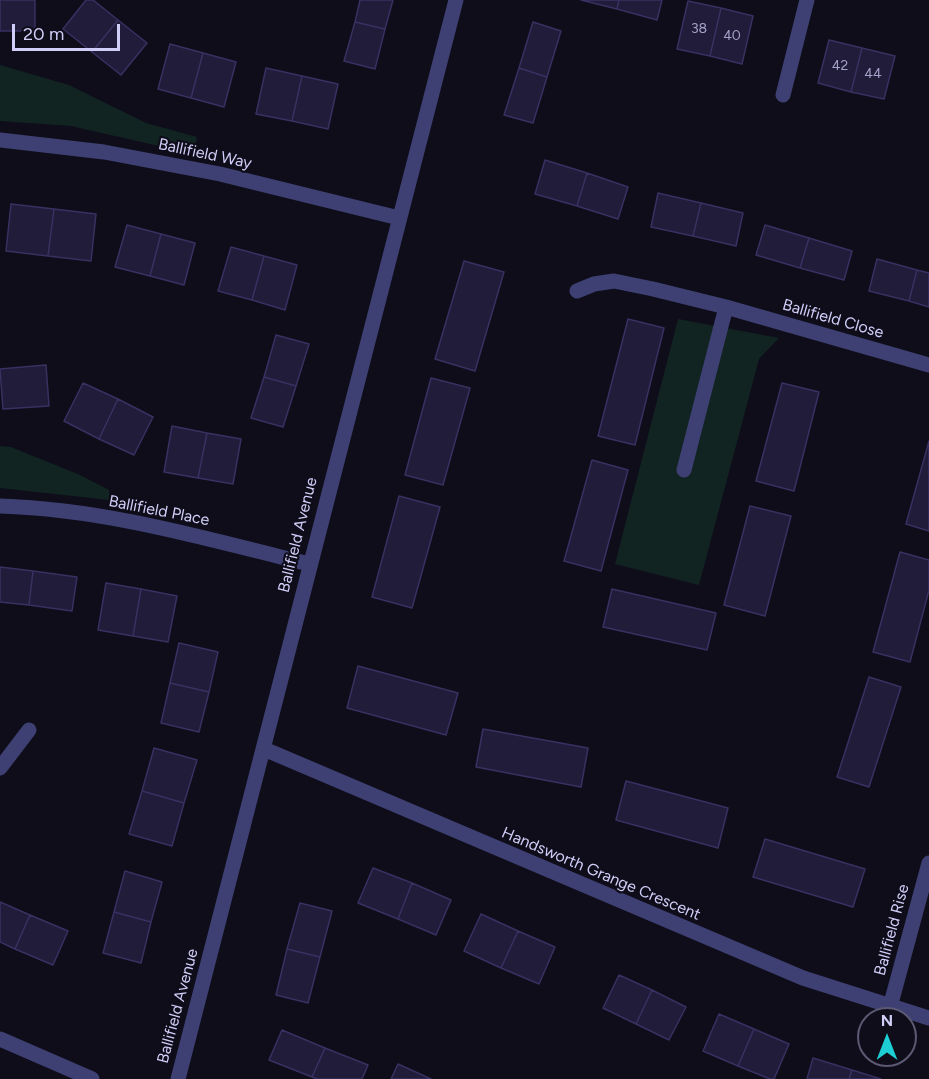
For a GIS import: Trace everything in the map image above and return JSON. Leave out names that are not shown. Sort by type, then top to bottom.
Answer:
[{"type":"street","name":"Ballifield Avenue","points":[[178,1079],[456,0]]},
{"type":"street","points":[[783,95],[807,0]]},
{"type":"street","name":"Ballifield Way","points":[[0,140],[104,152],[219,174],[399,218]]},
{"type":"street","name":"Ballifield Close","points":[[577,291],[594,284],[614,281],[726,307],[929,365]]},
{"type":"street","points":[[684,470],[726,307]]},
{"type":"street","name":"Ballifield Place","points":[[0,506],[86,515],[163,528],[309,564]]},
{"type":"street","points":[[0,768],[29,730]]},
{"type":"street","name":"Handsworth Grange Crescent","points":[[264,749],[803,978],[890,1007]]},
{"type":"street","name":"Ballifield Rise","points":[[890,1007],[929,862]]},
{"type":"street","points":[[0,1039],[92,1079]]},
{"type":"green space","points":[[0,65],[69,85],[146,123],[197,137],[194,154],[71,126],[0,121]]},
{"type":"green space","points":[[678,319],[779,338],[759,359],[699,585],[615,564]]},
{"type":"green space","points":[[0,446],[11,447],[80,475],[109,490],[109,500],[0,488]]},
{"type":"building","points":[[0,0],[35,0],[35,31],[0,31]]},
{"type":"building","points":[[86,0],[93,0],[118,20],[92,52],[63,29]]},
{"type":"building","points":[[360,0],[393,0],[385,29],[355,22]]},
{"type":"building","points":[[581,0],[619,0],[617,9]]},
{"type":"building","points":[[619,0],[662,0],[657,20],[617,9]]},
{"type":"building","points":[[688,1],[721,8],[710,56],[677,49]]},
{"type":"building","points":[[721,8],[753,16],[742,64],[710,56]]},
{"type":"building","points":[[118,20],[147,43],[121,75],[92,52]]},
{"type":"building","points":[[355,22],[385,29],[375,69],[344,61]]},
{"type":"building","points":[[533,22],[561,31],[547,77],[519,68]]},
{"type":"building","points":[[829,40],[862,48],[851,92],[818,83]]},
{"type":"building","points":[[170,44],[203,53],[191,98],[158,89]]},
{"type":"building","points":[[862,48],[895,56],[884,99],[851,92]]},
{"type":"building","points":[[203,53],[236,62],[224,107],[191,98]]},
{"type":"building","points":[[266,68],[302,76],[292,121],[256,114]]},
{"type":"building","points":[[519,68],[547,77],[533,123],[504,115]]},
{"type":"building","points":[[302,76],[338,84],[328,129],[292,121]]},
{"type":"building","points":[[545,160],[587,173],[577,206],[535,194]]},
{"type":"building","points":[[587,173],[628,187],[618,219],[577,206]]},
{"type":"building","points":[[658,193],[701,203],[693,236],[651,227]]},
{"type":"building","points":[[701,203],[743,213],[736,246],[693,236]]},
{"type":"building","points":[[11,204],[54,209],[48,256],[6,251]]},
{"type":"building","points":[[54,209],[96,214],[91,261],[48,256]]},
{"type":"building","points":[[127,225],[161,234],[150,276],[115,267]]},
{"type":"building","points":[[765,225],[809,238],[800,268],[756,255]]},
{"type":"building","points":[[161,234],[195,243],[184,285],[150,276]]},
{"type":"building","points":[[809,238],[852,251],[844,280],[800,268]]},
{"type":"building","points":[[231,247],[264,256],[252,300],[218,291]]},
{"type":"building","points":[[264,256],[297,265],[285,310],[252,300]]},
{"type":"building","points":[[877,259],[917,270],[909,301],[869,291]]},
{"type":"building","points":[[464,261],[504,272],[475,371],[435,359]]},
{"type":"building","points":[[917,270],[929,273],[929,307],[909,301]]},
{"type":"building","points":[[628,319],[664,328],[635,445],[598,436]]},
{"type":"building","points":[[276,335],[309,344],[296,386],[264,377]]},
{"type":"building","points":[[46,365],[49,406],[3,409],[0,369]]},
{"type":"building","points":[[264,377],[296,386],[283,427],[251,418]]},
{"type":"building","points":[[431,378],[470,388],[443,485],[405,475]]},
{"type":"building","points":[[83,383],[118,399],[99,439],[64,421]]},
{"type":"building","points":[[782,383],[819,392],[794,491],[756,481]]},
{"type":"building","points":[[118,399],[153,417],[134,455],[99,439]]},
{"type":"building","points":[[172,426],[207,433],[198,478],[164,472]]},
{"type":"building","points":[[207,433],[241,439],[233,484],[198,478]]},
{"type":"building","points":[[929,441],[929,531],[906,524]]},
{"type":"building","points":[[592,460],[628,470],[601,571],[564,561]]},
{"type":"building","points":[[399,496],[440,507],[412,608],[372,597]]},
{"type":"building","points":[[750,506],[791,516],[765,616],[724,605]]},
{"type":"building","points":[[900,552],[929,560],[929,590],[910,662],[873,652]]},
{"type":"building","points":[[0,567],[33,571],[29,605],[0,602]]},
{"type":"building","points":[[33,571],[77,577],[72,611],[29,605]]},
{"type":"building","points":[[106,583],[141,589],[133,636],[98,630]]},
{"type":"building","points":[[141,589],[177,596],[168,642],[133,636]]},
{"type":"building","points":[[612,589],[716,613],[707,650],[603,627]]},
{"type":"building","points":[[179,643],[218,652],[209,692],[170,683]]},
{"type":"building","points":[[358,666],[458,693],[446,735],[347,708]]},
{"type":"building","points":[[869,677],[901,687],[869,787],[837,777]]},
{"type":"building","points":[[170,683],[209,692],[199,732],[161,723]]},
{"type":"building","points":[[483,729],[588,748],[581,787],[476,767]]},
{"type":"building","points":[[154,748],[197,760],[184,803],[142,791]]},
{"type":"building","points":[[626,781],[728,808],[718,848],[616,820]]},
{"type":"building","points":[[142,791],[184,803],[172,846],[129,834]]},
{"type":"building","points":[[765,839],[865,869],[853,907],[753,877]]},
{"type":"building","points":[[373,868],[412,883],[398,919],[358,903]]},
{"type":"building","points":[[125,871],[162,882],[151,922],[114,912]]},
{"type":"building","points":[[412,883],[451,900],[436,935],[398,919]]},
{"type":"building","points":[[0,902],[30,915],[15,949],[0,942]]},
{"type":"building","points":[[300,903],[332,911],[320,957],[287,949]]},
{"type":"building","points":[[114,912],[151,922],[141,963],[103,953]]},
{"type":"building","points":[[481,914],[518,931],[501,968],[464,951]]},
{"type":"building","points":[[30,915],[68,931],[53,965],[15,949]]},
{"type":"building","points":[[518,931],[555,947],[539,984],[501,968]]},
{"type":"building","points":[[287,949],[320,957],[308,1003],[276,995]]},
{"type":"building","points":[[619,975],[652,990],[636,1024],[603,1008]]},
{"type":"building","points":[[652,990],[686,1007],[669,1040],[636,1024]]},
{"type":"building","points":[[719,1014],[754,1029],[738,1066],[703,1051]]},
{"type":"building","points":[[754,1029],[789,1044],[774,1079],[738,1066]]},
{"type":"building","points":[[282,1030],[325,1048],[312,1077],[269,1060]]},
{"type":"building","points":[[325,1048],[368,1065],[362,1079],[312,1077]]},
{"type":"building","points":[[813,1058],[852,1070],[849,1079],[807,1079]]},
{"type":"building","points":[[398,1064],[431,1079],[391,1079]]},
{"type":"building","points":[[852,1070],[881,1079],[849,1079]]}]
